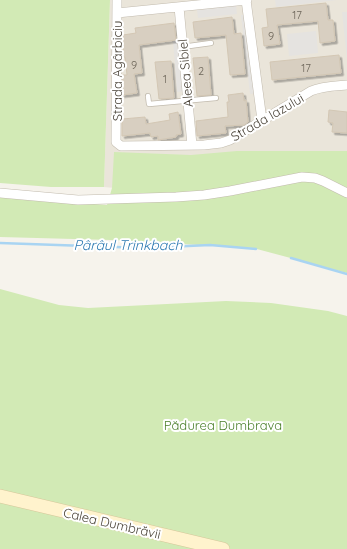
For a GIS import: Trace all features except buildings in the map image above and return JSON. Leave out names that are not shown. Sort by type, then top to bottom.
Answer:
[{"type":"main road","name":"Calea Dumbrăvii","points":[[0,496],[223,549]]},
{"type":"street","name":"Strada Agârbiciu","points":[[116,142],[117,0]]},
{"type":"street","points":[[117,13],[178,3],[247,0],[262,120]]},
{"type":"street","name":"Aleea Sibiel","points":[[178,3],[192,145]]},
{"type":"street","name":"Strada Iazului","points":[[116,142],[121,146],[222,143],[230,140],[317,88],[347,85]]},
{"type":"street","points":[[0,194],[78,200],[197,196],[302,177],[319,180],[347,193]]},
{"type":"lane","points":[[182,47],[211,43]]},
{"type":"lane","points":[[148,96],[149,104],[216,98]]},
{"type":"shaded area","points":[[110,0],[347,0],[347,163],[125,189],[104,187]]},
{"type":"shaded area","points":[[275,0],[337,0],[276,7]]},
{"type":"shaded area","points":[[236,5],[237,14],[198,18],[197,10]]},
{"type":"shaded area","points":[[342,12],[347,12],[347,59]]},
{"type":"shaded area","points":[[241,15],[248,15],[259,93],[250,94]]},
{"type":"shaded area","points":[[316,31],[318,53],[289,56],[287,34]]},
{"type":"shaded area","points":[[173,40],[181,40],[186,91],[177,92]]},
{"type":"green space","points":[[0,0],[110,0],[104,187],[51,187],[0,183]]},
{"type":"green space","points":[[237,151],[347,151],[347,273],[253,248],[111,240],[0,237],[0,197],[107,205],[112,188],[114,152],[191,155]]},
{"type":"green space","name":"Pădurea Dumbrava","points":[[0,289],[59,305],[88,308],[226,301],[271,303],[328,311],[347,316],[347,549],[0,549]]},
{"type":"waterway","name":"Pârâul Trinkbach","points":[[0,243],[144,248],[210,245],[256,249]]},
{"type":"waterway","name":"Pârâul Trinkbach","points":[[291,258],[347,274]]}]
